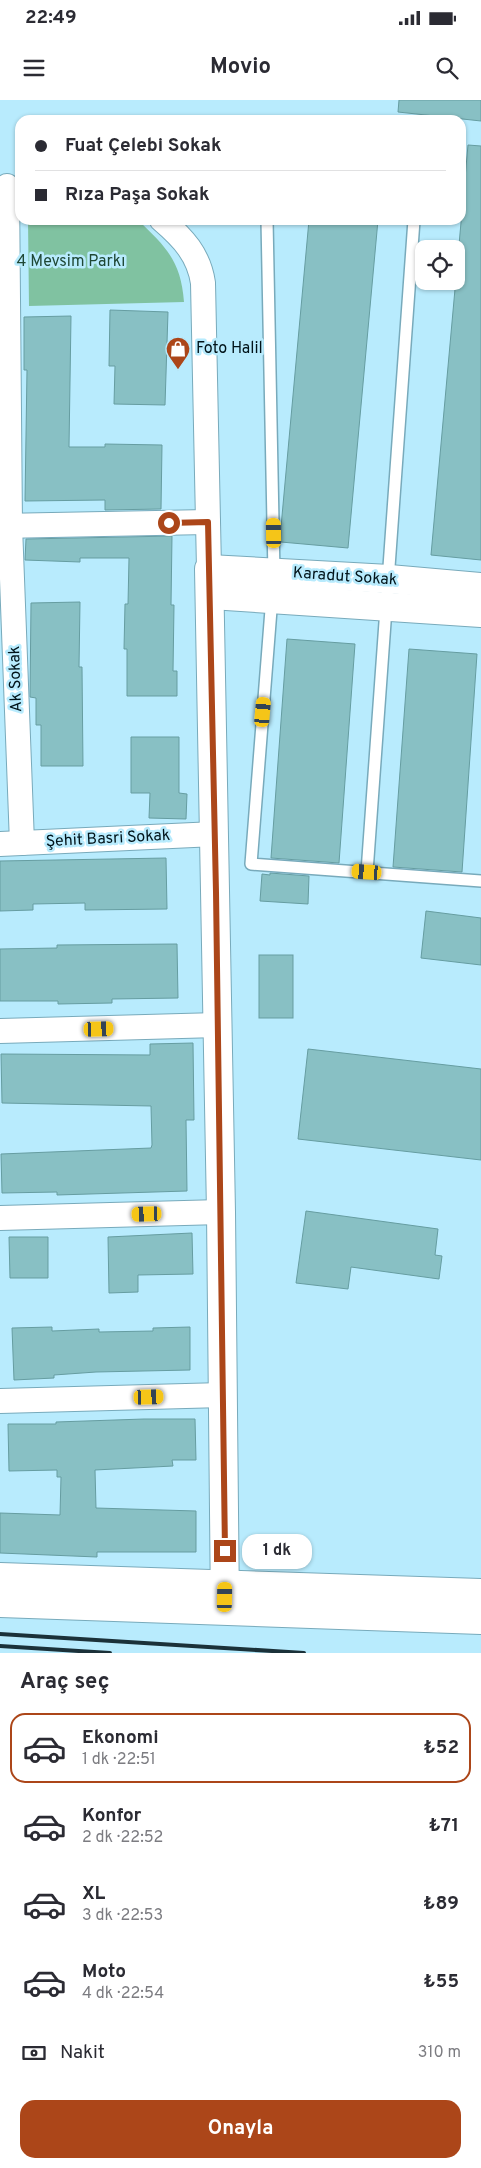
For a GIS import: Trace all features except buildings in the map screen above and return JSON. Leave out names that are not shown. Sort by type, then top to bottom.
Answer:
[{"type":"street","name":"Ak Sokak","points":[[9,186],[5,526],[11,843]]},
{"type":"street","points":[[167,225],[188,245],[202,272],[215,834],[225,1597]]},
{"type":"street","points":[[5,526],[208,522]]},
{"type":"street","name":"Karadut Sokak","points":[[210,582],[273,585],[389,579],[481,587]]},
{"type":"street","name":"Karadut Sokak","points":[[273,585],[387,606],[481,613]]},
{"type":"street","name":"Şehit Basri Sokak","points":[[11,843],[215,834]]},
{"type":"street","points":[[0,1031],[218,1025]]},
{"type":"street","points":[[0,1218],[221,1212]]},
{"type":"street","points":[[0,1401],[223,1395]]},
{"type":"street","points":[[0,1576],[481,1620]]},
{"type":"street","points":[[0,1603],[481,1593]]},
{"type":"lane","points":[[267,225],[273,585],[251,864],[481,881]]},
{"type":"lane","points":[[367,872],[414,225]]},
{"type":"green space","name":"4 Mevsim Parkı","points":[[28,225],[143,225],[157,238],[176,265],[184,302],[29,306]]},
{"type":"railway","points":[[0,1634],[304,1653]]},
{"type":"railway","points":[[0,1646],[110,1653]]},
{"type":"place","name":"Foto Halil","points":[[178,370]]},
{"type":"route","points":[[169,523],[208,522],[216,892],[225,1551]]}]
